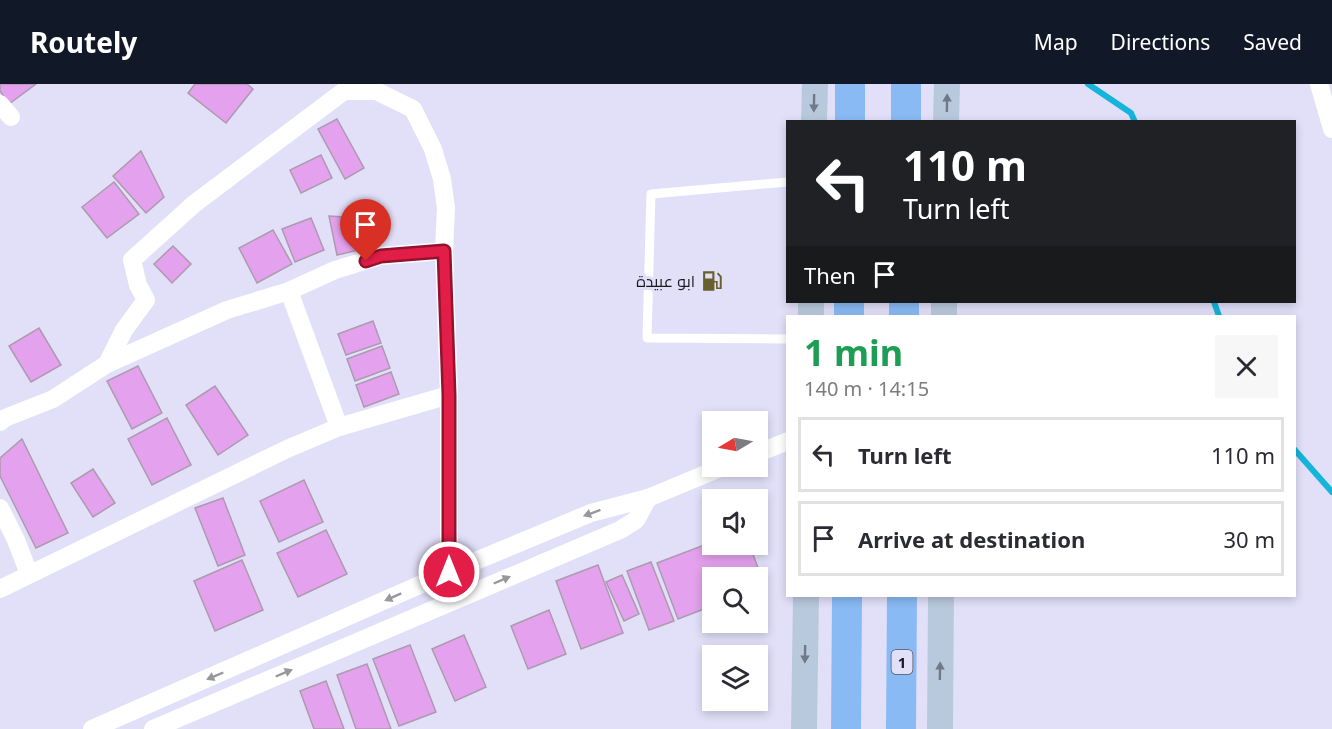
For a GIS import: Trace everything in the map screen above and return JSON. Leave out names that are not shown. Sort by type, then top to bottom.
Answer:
[{"type":"highway","points":[[850,84],[850,120]]},
{"type":"highway","points":[[906,84],[906,120]]},
{"type":"highway","points":[[846,729],[847,597]]},
{"type":"highway","name":"1","points":[[901,729],[902,597]]},
{"type":"main road","points":[[814,120],[815,84]]},
{"type":"main road","points":[[946,120],[947,84]]},
{"type":"main road","points":[[804,729],[806,597]]},
{"type":"main road","points":[[940,729],[941,597]]},
{"type":"street","points":[[1319,84],[1332,129]]},
{"type":"street","points":[[107,364],[124,330],[146,300],[138,285],[132,260],[194,204],[344,91],[376,91],[413,109],[433,149],[442,179],[446,208],[444,251],[449,395],[449,572]]},
{"type":"street","points":[[0,422],[53,399],[107,364],[227,310],[289,291],[335,270],[381,256],[444,251]]},
{"type":"street","points":[[289,291],[339,428]]},
{"type":"street","points":[[0,589],[238,472],[339,428],[449,395]]},
{"type":"street","points":[[768,449],[786,442]]},
{"type":"street","points":[[92,729],[449,572],[591,513],[648,498],[702,476]]},
{"type":"street","points":[[153,729],[620,530],[636,520],[648,498]]},
{"type":"street","points":[[0,508],[29,574]]},
{"type":"lane","points":[[786,182],[651,194],[647,338],[786,339]]},
{"type":"building","points":[[0,84],[36,84],[9,104],[0,91]]},
{"type":"building","points":[[195,84],[247,84],[253,89],[226,123],[188,93]]},
{"type":"building","points":[[337,119],[364,168],[345,179],[318,129]]},
{"type":"building","points":[[141,151],[164,197],[146,213],[113,176]]},
{"type":"building","points":[[321,155],[332,178],[301,193],[290,170]]},
{"type":"building","points":[[114,182],[139,214],[107,238],[82,207]]},
{"type":"building","points":[[329,216],[375,219],[380,245],[337,255]]},
{"type":"building","points":[[311,218],[324,250],[295,262],[282,229]]},
{"type":"building","points":[[273,230],[292,264],[257,283],[239,248]]},
{"type":"building","points":[[173,246],[191,264],[172,283],[154,264]]},
{"type":"building","points":[[373,321],[381,343],[346,355],[338,334]]},
{"type":"building","points":[[39,328],[61,365],[31,382],[9,346]]},
{"type":"building","points":[[382,346],[390,368],[355,381],[347,359]]},
{"type":"building","points":[[138,366],[162,413],[132,429],[107,381]]},
{"type":"building","points":[[391,372],[399,394],[364,407],[356,385]]},
{"type":"building","points":[[215,386],[248,435],[218,455],[186,405]]},
{"type":"building","points":[[167,418],[191,465],[152,485],[128,439]]},
{"type":"building","points":[[22,439],[68,533],[36,548],[0,476],[0,458]]},
{"type":"building","points":[[93,469],[115,503],[93,517],[71,483]]},
{"type":"building","points":[[304,480],[323,522],[279,542],[260,501]]},
{"type":"building","points":[[223,498],[245,555],[218,566],[195,508]]},
{"type":"building","points":[[326,530],[347,574],[298,597],[277,553]]},
{"type":"building","points":[[702,546],[702,555],[753,555],[758,567],[702,567],[702,610],[678,619],[657,563]]},
{"type":"building","points":[[242,560],[263,610],[215,631],[194,581]]},
{"type":"building","points":[[651,562],[674,621],[649,630],[627,571]]},
{"type":"building","points":[[598,565],[623,633],[581,649],[556,581]]},
{"type":"building","points":[[622,575],[639,614],[624,621],[606,582]]},
{"type":"building","points":[[549,610],[566,654],[528,669],[511,626]]},
{"type":"building","points":[[464,635],[486,687],[455,701],[432,649]]},
{"type":"building","points":[[410,645],[436,712],[399,726],[373,659]]},
{"type":"building","points":[[367,664],[391,729],[356,729],[337,675]]},
{"type":"building","points":[[326,681],[344,729],[314,729],[300,691]]},
{"type":"waterway","points":[[1088,84],[1131,113],[1134,120]]},
{"type":"waterway","points":[[1214,303],[1219,315]]},
{"type":"waterway","points":[[1296,451],[1332,492]]},
{"type":"place","name":"ابو عبيدة","points":[[712,281]]},
{"type":"route","points":[[366,261],[381,256],[444,251],[449,395],[449,572]]}]
